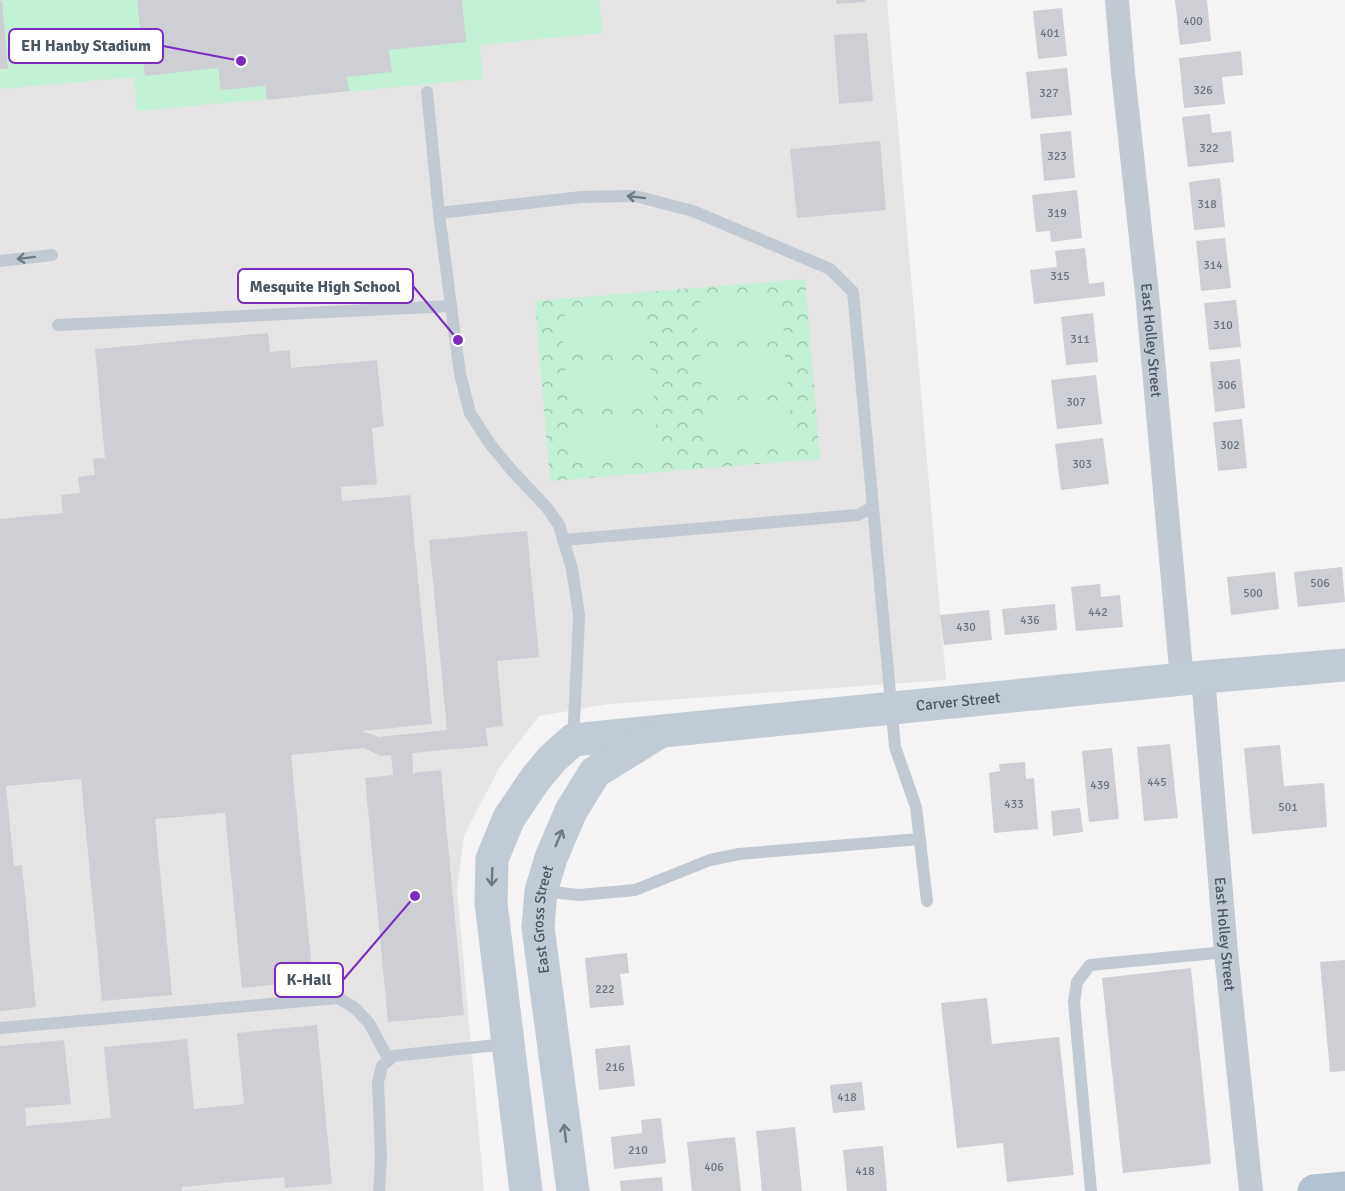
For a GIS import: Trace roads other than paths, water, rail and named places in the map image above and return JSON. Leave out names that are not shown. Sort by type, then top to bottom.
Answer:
[{"type":"main road","points":[[1314,1191],[1345,1188]]},
{"type":"street","name":"East Holley Street","points":[[1117,0],[1148,303],[1226,952],[1251,1191]]},
{"type":"street","name":"Carver Street","points":[[573,740],[1345,665]]},
{"type":"street","name":"East Gross Street","points":[[573,1191],[538,927],[541,891],[550,858],[571,811],[596,772],[662,731]]},
{"type":"street","points":[[526,1191],[491,903],[492,859],[509,818],[536,778],[573,740]]},
{"type":"lane","points":[[427,92],[439,213],[460,374],[470,412],[496,452],[548,509],[558,525],[572,569],[579,615],[573,740]]},
{"type":"lane","points":[[439,213],[581,197],[635,196],[693,211],[830,269],[852,292],[895,747],[916,807],[927,901]]},
{"type":"lane","points":[[0,261],[52,255]]},
{"type":"lane","points":[[58,325],[451,306]]},
{"type":"lane","points":[[563,540],[858,515],[873,507]]},
{"type":"lane","points":[[541,891],[579,896],[635,890],[710,860],[739,854],[920,839]]},
{"type":"lane","points":[[1091,1191],[1074,1002],[1077,982],[1090,965],[1226,952]]},
{"type":"lane","points":[[0,1028],[338,998],[355,1008],[369,1023],[389,1060]]},
{"type":"lane","points":[[379,1191],[381,1160],[378,1082],[382,1066],[393,1056],[508,1044]]},
{"type":"place","name":"EH Hanby Stadium","points":[[241,61]]},
{"type":"place","name":"Mesquite High School","points":[[458,340]]},
{"type":"place","name":"K-Hall","points":[[415,896]]}]
